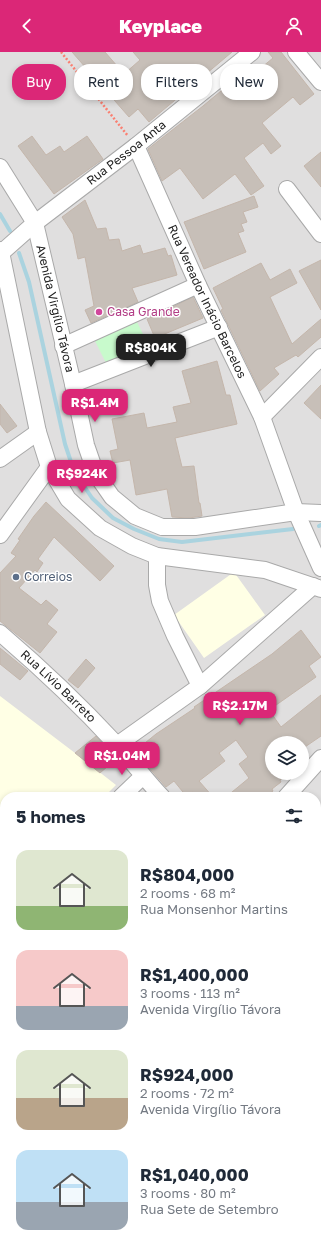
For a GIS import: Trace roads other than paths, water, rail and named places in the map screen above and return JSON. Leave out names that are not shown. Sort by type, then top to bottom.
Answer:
[{"type":"street","name":"Rua Pessoa Anta","points":[[0,252],[35,223],[136,146],[252,52]]},
{"type":"street","points":[[296,52],[321,82]]},
{"type":"street","name":"Rua Vereador Inácio Barcelos","points":[[136,146],[198,285],[262,417],[296,512],[321,568]]},
{"type":"street","name":"Avenida Virgílio Távora","points":[[0,167],[35,223],[86,445],[96,474],[112,497],[135,516],[162,527],[195,527],[296,512],[321,513]]},
{"type":"street","points":[[287,189],[321,234]]},
{"type":"street","points":[[0,252],[38,432],[49,467],[68,499],[100,528],[132,546],[157,556],[264,570],[317,587]]},
{"type":"street","points":[[63,346],[198,285]]},
{"type":"street","points":[[73,384],[219,327]]},
{"type":"street","points":[[262,417],[321,357]]},
{"type":"street","points":[[0,459],[38,432]]},
{"type":"street","points":[[0,535],[49,467]]},
{"type":"street","points":[[157,556],[157,585],[160,601],[175,636],[200,686]]},
{"type":"street","points":[[117,745],[200,686],[317,587]]},
{"type":"street","name":"Rua Lívio Barreto","points":[[0,632],[62,689],[117,745],[157,792]]},
{"type":"street","points":[[290,792],[321,758]]},
{"type":"street","points":[[126,792],[143,776]]},
{"type":"waterway","points":[[0,214],[10,231]]},
{"type":"waterway","points":[[19,253],[29,282],[65,444],[74,471],[92,498],[113,518],[134,529],[159,539],[182,542],[293,529]]},
{"type":"place","name":"Casa Grande","points":[[99,312]]},
{"type":"place","name":"Correios","points":[[16,577]]}]
